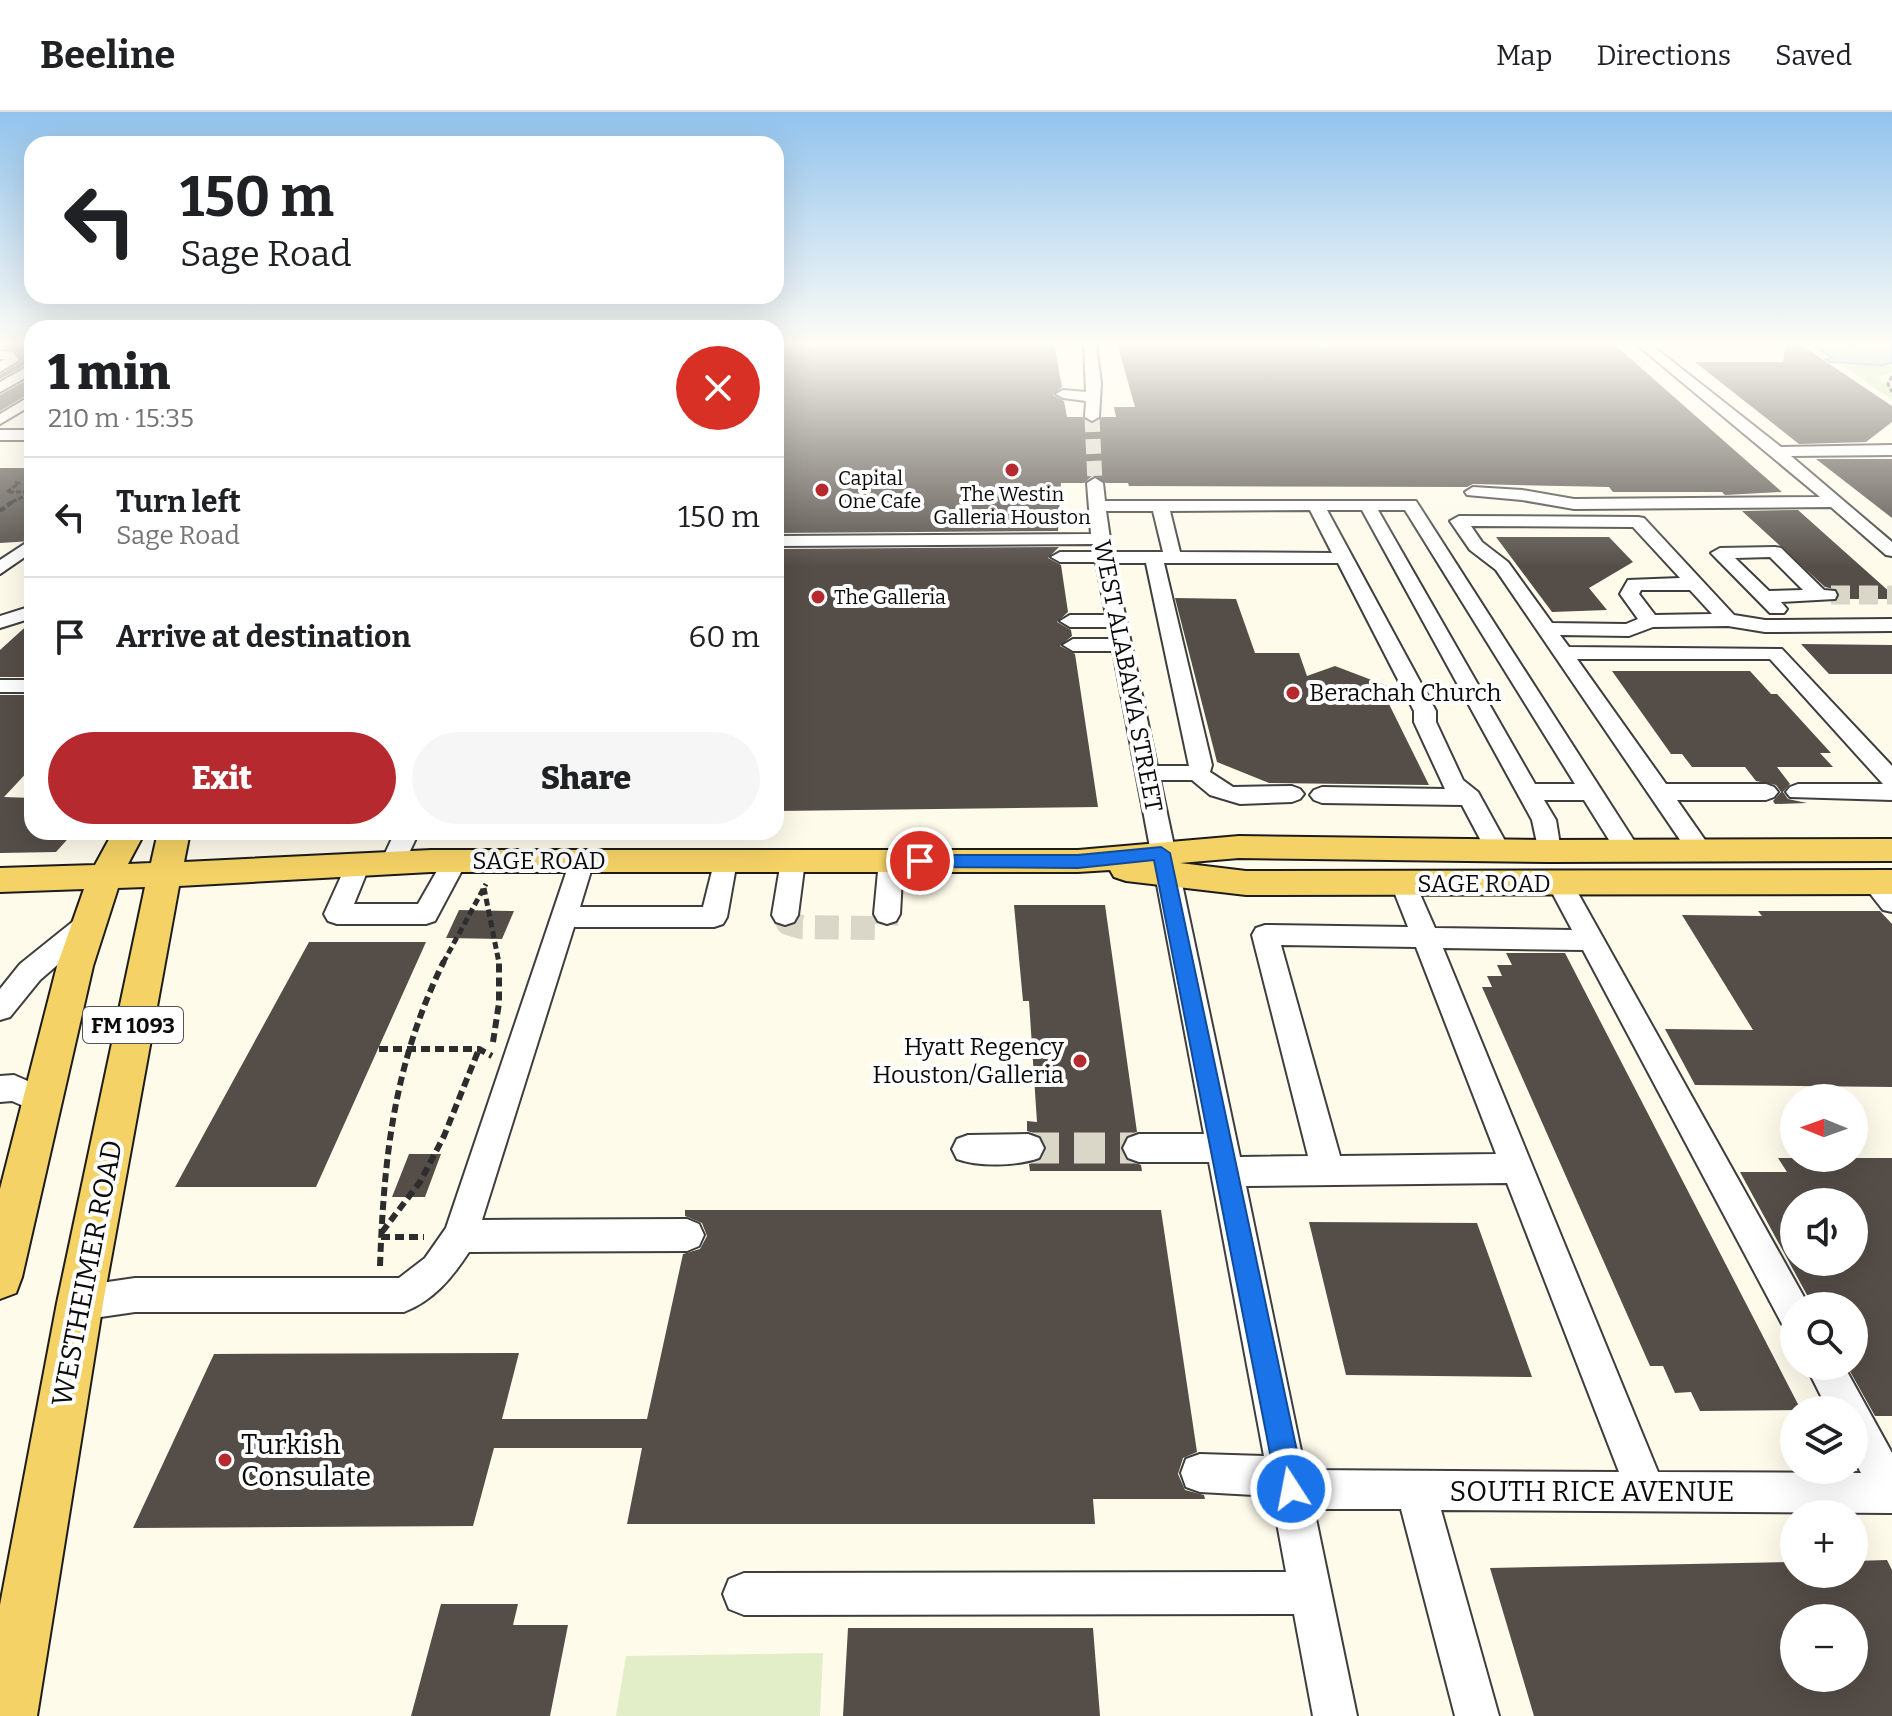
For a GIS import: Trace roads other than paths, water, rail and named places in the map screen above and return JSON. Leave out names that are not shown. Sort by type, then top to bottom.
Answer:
[{"type":"main road","name":"FM 1093","points":[[1,1267],[75,966],[105,877],[125,840]]},
{"type":"main road","name":"WESTHEIMER ROAD","points":[[8,1716],[80,1303],[172,840]]},
{"type":"main road","name":"SAGE ROAD","points":[[1164,864],[1239,847],[1549,851],[1892,850]]},
{"type":"main road","points":[[1549,851],[1560,883]]},
{"type":"main road","name":"SAGE ROAD","points":[[0,880],[455,861],[492,874],[582,861],[1078,861],[1164,864],[1246,883],[1560,883],[1886,889]]},
{"type":"street","points":[[1734,418],[1892,551]]},
{"type":"street","points":[[0,435],[24,435]]},
{"type":"street","points":[[1777,452],[1892,450]]},
{"type":"street","name":"WEST ALABAMA STREET","points":[[1095,483],[1102,542],[1146,773],[1335,1716]]},
{"type":"street","points":[[1473,492],[1522,495],[1574,504],[1837,502]]},
{"type":"street","points":[[1160,505],[1163,558],[1201,765],[1198,773]]},
{"type":"street","points":[[1316,505],[1425,711],[1425,722],[1453,784],[1470,797],[1498,850]]},
{"type":"street","points":[[1367,505],[1544,820],[1549,851]]},
{"type":"street","points":[[1096,506],[1410,505],[1628,850]]},
{"type":"street","points":[[1700,850],[1502,566],[1476,546],[1459,521],[1638,522],[1728,620]]},
{"type":"street","points":[[784,533],[1102,542],[1163,558],[1344,558]]},
{"type":"street","points":[[784,541],[1102,542]]},
{"type":"street","points":[[1060,557],[1102,542]]},
{"type":"street","points":[[0,569],[24,550]]},
{"type":"street","points":[[1764,597],[1825,595],[1775,552],[1720,553],[1764,597],[1793,626]]},
{"type":"street","points":[[1650,621],[1629,594],[1635,584],[1694,584]]},
{"type":"street","points":[[0,622],[24,614]]},
{"type":"street","points":[[1546,629],[1629,630],[1650,621],[1728,620],[1751,625],[1892,625]]},
{"type":"street","points":[[1070,621],[1117,621]]},
{"type":"street","points":[[1073,645],[1122,645]]},
{"type":"street","points":[[1562,653],[1775,653],[1892,780]]},
{"type":"street","points":[[0,686],[24,686]]},
{"type":"street","points":[[1146,773],[1198,773]]},
{"type":"street","points":[[1198,773],[1212,790],[1233,796],[1292,794]]},
{"type":"street","points":[[1528,792],[1591,792]]},
{"type":"street","points":[[1660,792],[1766,792]]},
{"type":"street","points":[[1798,792],[1892,792]]},
{"type":"street","points":[[1322,795],[1470,797]]},
{"type":"street","points":[[392,864],[403,840]]},
{"type":"street","points":[[357,867],[337,914],[426,914],[455,861]]},
{"type":"street","points":[[80,1303],[135,1295],[404,1295],[437,1270],[460,1236],[504,1056],[564,917],[582,861]]},
{"type":"street","points":[[564,917],[714,917],[725,861]]},
{"type":"street","points":[[785,915],[793,861]]},
{"type":"street","points":[[887,914],[891,861]]},
{"type":"street","points":[[1560,883],[1591,940],[1628,989],[1784,1292]]},
{"type":"street","points":[[1404,884],[1646,1491]]},
{"type":"street","points":[[2,1005],[30,972],[90,922]]},
{"type":"street","points":[[1328,1171],[1265,935],[1591,940]]},
{"type":"street","points":[[0,1089],[14,1088],[42,1101]]},
{"type":"street","points":[[968,1149],[1028,1148]]},
{"type":"street","points":[[1139,1148],[1328,1171],[1518,1168]]},
{"type":"street","points":[[460,1236],[687,1235]]},
{"type":"street","points":[[1868,1448],[1892,1492]]},
{"type":"street","name":"SOUTH RICE AVENUE","points":[[1200,1473],[1290,1483],[1416,1490],[1892,1492]]},
{"type":"street","points":[[1416,1490],[1477,1716]]},
{"type":"street","points":[[744,1594],[1311,1593]]},
{"type":"tunnel","points":[[1092,418],[1095,483]]},
{"type":"tunnel","points":[[1831,595],[1892,595]]},
{"type":"tunnel","points":[[785,915],[788,923],[801,927],[877,928],[886,925],[887,914]]},
{"type":"tunnel","points":[[1028,1148],[1139,1148]]},
{"type":"place","name":"The Westin Galleria Houston","points":[[1012,470]]},
{"type":"place","name":"Capital One Cafe","points":[[822,490]]},
{"type":"place","name":"The Galleria","points":[[818,597]]},
{"type":"place","name":"Berachah Church","points":[[1293,693]]},
{"type":"place","name":"Hyatt Regency Houston/Galleria","points":[[1080,1061]]},
{"type":"place","name":"Turkish Consulate","points":[[225,1460]]}]
